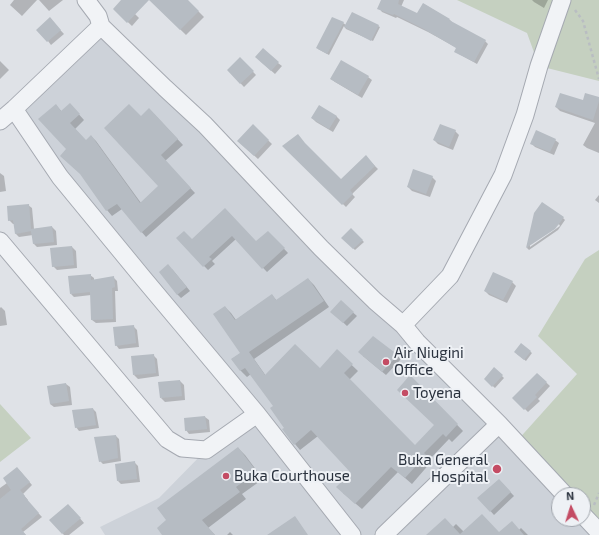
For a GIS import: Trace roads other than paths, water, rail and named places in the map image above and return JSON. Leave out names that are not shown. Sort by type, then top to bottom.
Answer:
[{"type":"street","points":[[86,0],[98,16],[101,26],[206,125],[327,253],[374,301],[403,325],[417,342],[499,424],[558,487]]},
{"type":"street","points":[[403,325],[450,276],[503,175],[525,115],[539,66],[566,3]]},
{"type":"street","points":[[0,121],[101,26]]},
{"type":"street","points":[[14,109],[60,177],[257,414],[352,535]]},
{"type":"street","points":[[0,241],[167,438],[182,448],[206,450],[257,414]]},
{"type":"street","points":[[384,535],[499,424]]},
{"type":"street","points":[[591,524],[599,532]]},
{"type":"place","name":"Air Niugini Office","points":[[386,362]]},
{"type":"place","name":"Toyena","points":[[405,393]]},
{"type":"place","name":"Buka General Hospital","points":[[497,469]]},
{"type":"place","name":"Buka Courthouse","points":[[226,476]]}]
